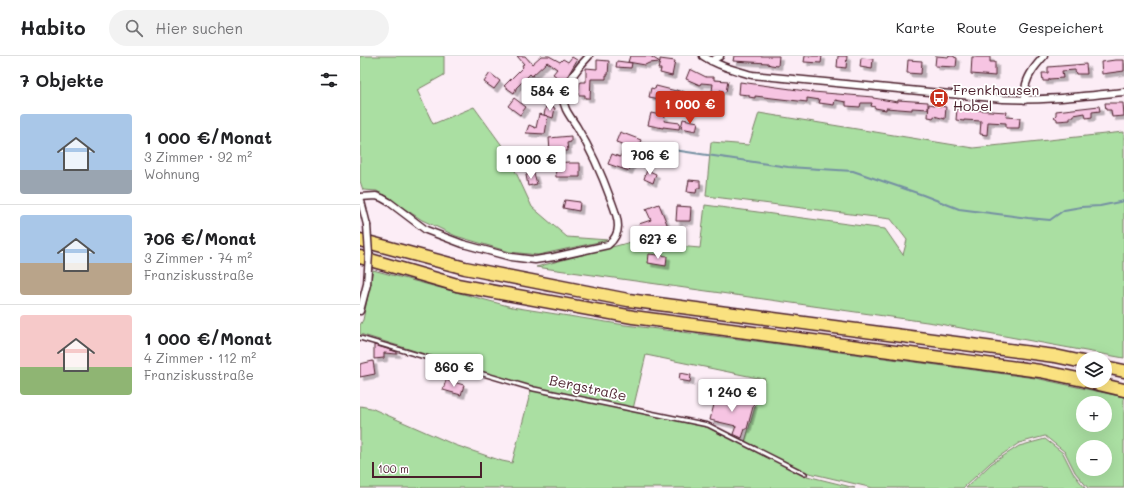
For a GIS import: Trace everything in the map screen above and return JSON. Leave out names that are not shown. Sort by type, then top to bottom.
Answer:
[{"type":"highway","points":[[360,240],[465,268],[628,300],[1048,355],[1076,361]]},
{"type":"highway","points":[[360,258],[457,285],[633,317],[1040,371],[1076,379]]},
{"type":"highway","points":[[1112,368],[1124,371]]},
{"type":"highway","points":[[1112,387],[1124,390]]},
{"type":"street","points":[[360,311],[367,284],[369,254],[367,225],[360,197],[376,196],[382,198],[426,230],[463,244],[511,257],[535,260],[554,257],[608,245],[615,240],[618,227],[616,215],[600,172],[578,127],[565,109],[563,98],[564,90],[589,56]]},
{"type":"street","points":[[703,56],[727,68],[752,75],[1003,99],[1025,100],[1124,92]]},
{"type":"street","points":[[712,61],[720,56]]},
{"type":"street","points":[[1025,100],[1028,78],[1044,56]]},
{"type":"lane","name":"Bergstraße","points":[[360,338],[534,389],[708,425],[805,474]]},
{"type":"green space","points":[[360,56],[444,56],[444,75],[417,90],[433,124],[474,107],[506,151],[532,207],[567,237],[608,240],[538,255],[510,252],[456,236],[422,220],[377,191],[363,190],[360,181]]},
{"type":"green space","points":[[759,113],[973,148],[1124,132],[1124,358],[1112,356],[1112,352],[1091,352],[934,323],[536,267],[631,242],[700,248],[705,205],[885,229],[903,255],[907,240],[891,219],[706,196],[711,142],[749,145]]},
{"type":"green space","points":[[373,270],[512,307],[625,325],[1035,378],[1076,387],[1076,388],[1124,397],[1124,488],[1088,488],[1078,476],[1112,476],[1112,440],[1076,440],[1076,473],[1065,452],[1045,436],[1019,443],[991,462],[963,488],[873,488],[805,472],[745,442],[757,400],[765,379],[646,355],[633,409],[535,388],[360,334],[360,325],[363,320]]},
{"type":"green space","points":[[531,390],[707,427],[807,476],[855,488],[360,488],[360,406],[371,408],[455,445],[512,463]]},
{"type":"green space","points":[[1045,439],[1063,453],[1073,473],[1085,488],[966,488],[991,464],[1019,446]]},
{"type":"building","points":[[517,56],[525,56],[532,64],[541,56],[549,56],[560,62],[563,59],[568,62],[572,57],[577,60],[564,82],[553,74],[557,69],[547,62],[532,76],[530,74],[516,88],[514,93],[504,86],[523,67],[522,65],[524,64]]},
{"type":"building","points":[[630,56],[650,56],[660,62],[645,65],[628,62]]},
{"type":"building","points":[[734,56],[779,56],[778,66],[768,63],[733,61]]},
{"type":"building","points":[[805,56],[822,56],[821,63],[804,62]]},
{"type":"building","points":[[838,56],[847,56],[846,68],[837,67]]},
{"type":"building","points":[[936,56],[954,56],[957,58],[956,67],[935,66]]},
{"type":"building","points":[[972,57],[990,57],[990,62],[995,62],[995,76],[971,74]]},
{"type":"building","points":[[861,58],[873,59],[872,69],[860,67]]},
{"type":"building","points":[[660,59],[675,61],[672,76],[660,73],[661,69],[658,69]]},
{"type":"building","points":[[597,60],[609,61],[608,75],[606,75],[606,79],[591,79],[590,98],[585,98],[585,95],[578,95],[580,82],[586,82],[586,68],[597,69]]},
{"type":"building","points":[[908,60],[922,61],[921,74],[907,73]]},
{"type":"building","points":[[1124,60],[1124,71],[1102,74],[1101,62]]},
{"type":"building","points":[[617,61],[632,63],[631,68],[616,67]]},
{"type":"building","points":[[1086,64],[1087,74],[1076,74],[1075,70],[1062,71],[1063,78],[1043,81],[1042,73],[1048,73],[1048,67]]},
{"type":"building","points":[[690,69],[706,77],[714,77],[714,80],[728,81],[726,92],[720,90],[720,92],[712,91],[713,84],[701,83],[700,85],[686,79]]},
{"type":"building","points":[[490,73],[500,81],[494,89],[484,82]]},
{"type":"building","points":[[740,82],[813,92],[873,97],[898,102],[898,100],[928,102],[928,109],[912,108],[912,110],[886,108],[886,110],[871,106],[872,103],[861,103],[860,107],[846,106],[846,102],[835,100],[834,105],[819,103],[820,100],[807,98],[807,102],[755,96],[755,98],[749,97],[749,95],[739,94]]},
{"type":"building","points":[[656,86],[682,91],[694,96],[690,106],[667,97],[666,100],[649,97],[651,88],[655,89]]},
{"type":"building","points":[[514,98],[526,107],[520,115],[508,106]]},
{"type":"building","points":[[1105,103],[1123,103],[1124,116],[1112,117],[1111,110],[1106,110]]},
{"type":"building","points":[[929,104],[946,107],[945,119],[934,116],[934,118],[928,117]]},
{"type":"building","points":[[546,106],[555,108],[553,118],[544,115]]},
{"type":"building","points":[[1099,106],[1100,111],[1092,112],[1092,117],[1086,118],[1085,113],[1074,115],[1074,117],[1070,117],[1070,120],[1057,121],[1054,117],[1056,115],[1056,111]]},
{"type":"building","points":[[957,109],[1007,112],[1006,117],[1020,118],[1019,128],[1006,128],[1006,123],[988,122],[987,135],[980,134],[981,121],[956,120]]},
{"type":"building","points":[[651,113],[665,116],[664,121],[680,123],[679,129],[648,125]]},
{"type":"building","points":[[539,114],[548,116],[545,134],[526,133],[529,125],[536,128]]},
{"type":"building","points":[[683,119],[698,122],[696,131],[681,128]]},
{"type":"building","points":[[620,132],[641,140],[629,171],[608,164],[612,154],[620,157],[625,145],[616,142]]},
{"type":"building","points":[[571,136],[571,142],[567,143],[568,151],[550,151],[549,138]]},
{"type":"building","points":[[569,162],[568,163],[580,163],[580,177],[556,177],[555,163]]},
{"type":"building","points":[[647,170],[656,174],[653,183],[644,179]]},
{"type":"building","points":[[534,173],[537,184],[528,186],[526,175]]},
{"type":"building","points":[[689,180],[700,181],[700,188],[697,188],[696,193],[687,192]]},
{"type":"building","points":[[565,200],[580,202],[579,211],[563,208]]},
{"type":"building","points":[[659,204],[669,229],[655,234],[657,239],[646,243],[639,224],[651,220],[646,209]]},
{"type":"building","points":[[677,206],[691,207],[690,221],[676,221]]},
{"type":"building","points":[[649,254],[667,256],[666,266],[648,263]]},
{"type":"building","points":[[374,345],[397,352],[397,354],[384,353],[384,358],[374,359]]},
{"type":"building","points":[[373,361],[375,374],[360,377],[360,364]]},
{"type":"building","points":[[680,373],[691,375],[690,382],[679,380]]},
{"type":"building","points":[[446,380],[464,385],[461,395],[443,390]]},
{"type":"building","points":[[717,393],[754,403],[747,429],[745,429],[742,438],[733,434],[736,426],[710,420]]},
{"type":"waterway","points":[[667,149],[788,167],[853,171],[959,209],[1028,218],[1050,220],[1064,210],[1100,206],[1124,201]]},
{"type":"place","name":"Frenkhausen Hobel","points":[[939,98]]}]
